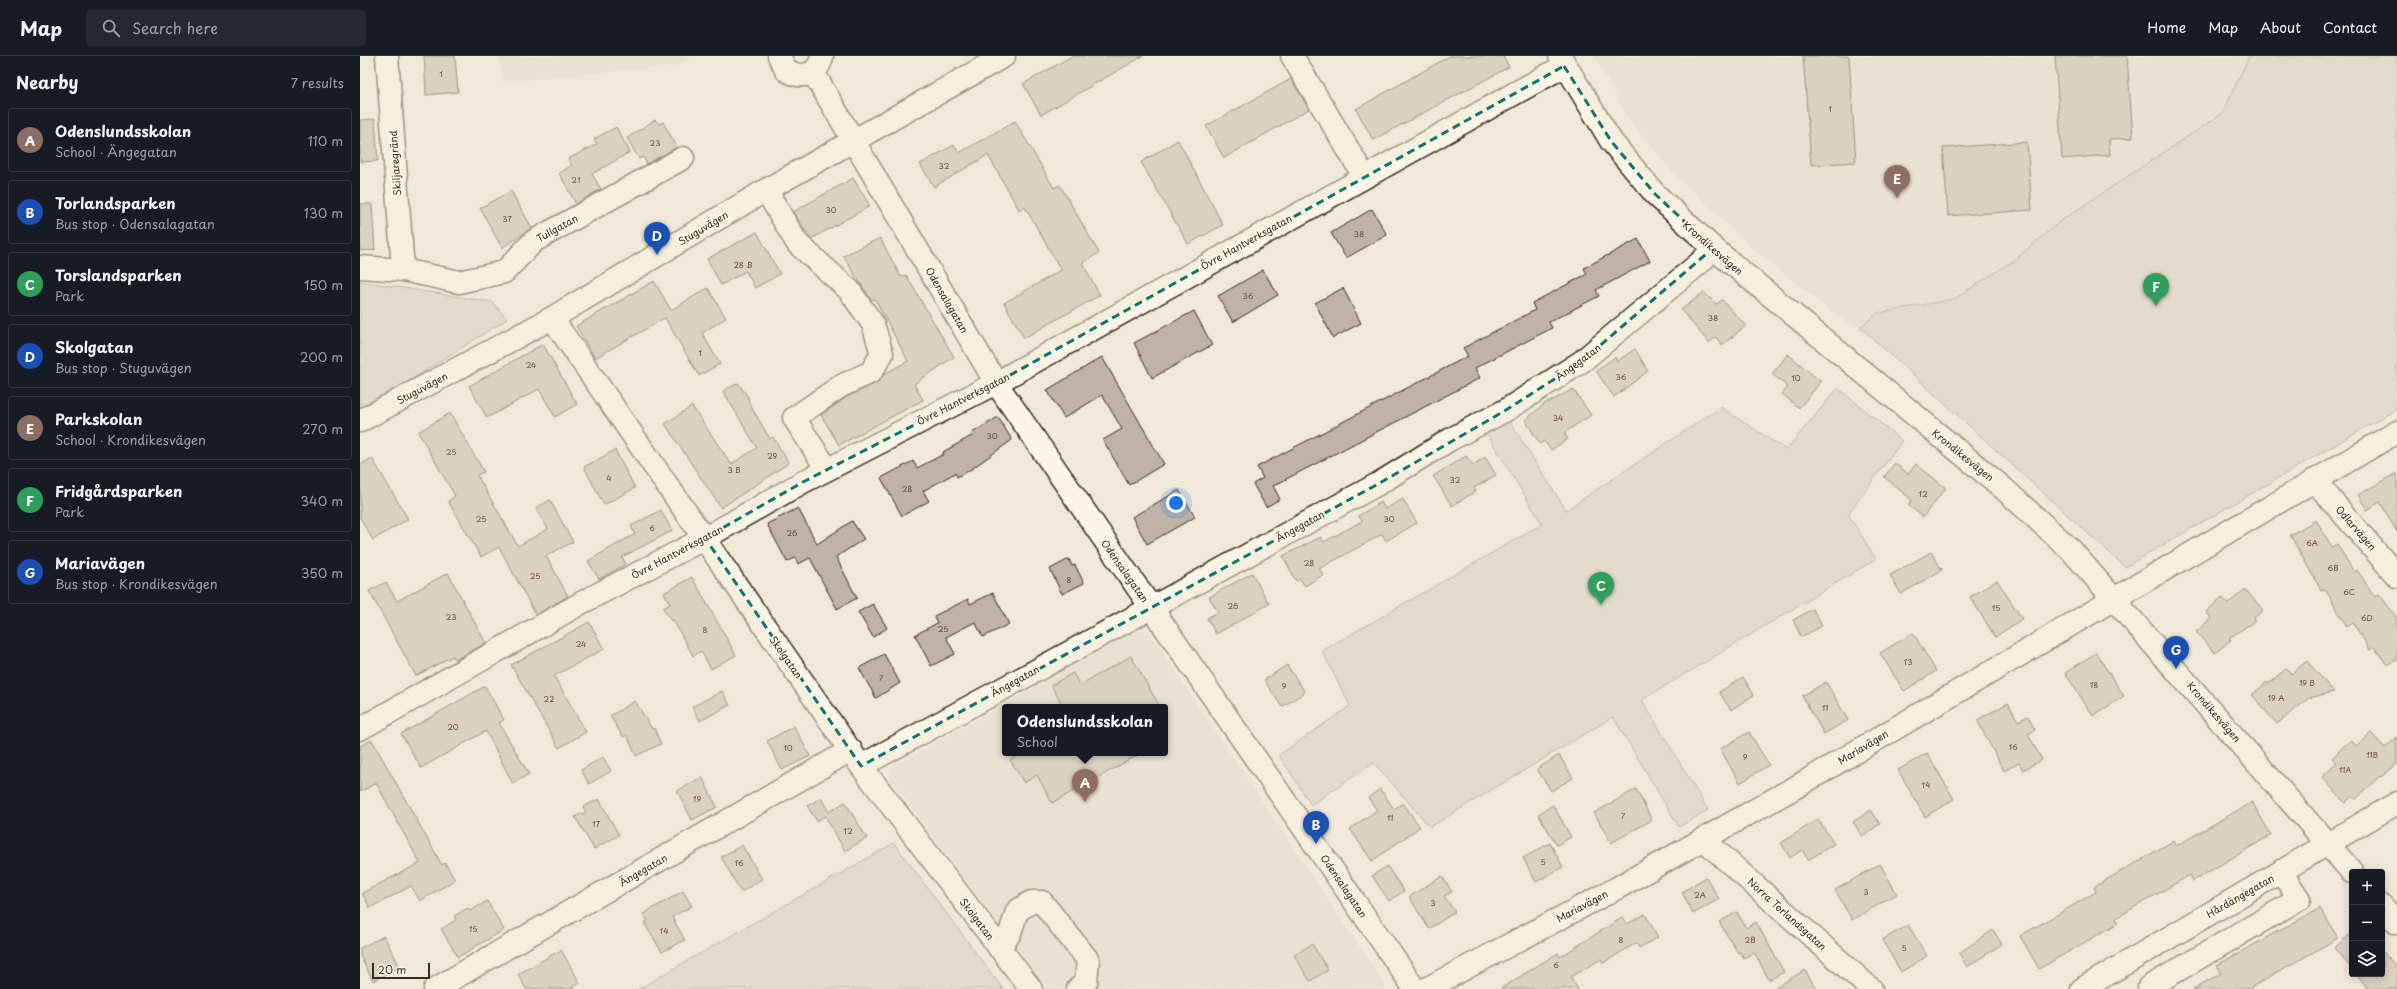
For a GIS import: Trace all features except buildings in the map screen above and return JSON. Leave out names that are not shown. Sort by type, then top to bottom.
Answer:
[{"type":"street","name":"Skiljaregränd","points":[[387,56],[403,270]]},
{"type":"street","points":[[779,56],[781,65],[792,74],[799,76],[817,64]]},
{"type":"street","name":"Stuguvägen","points":[[360,421],[552,318],[766,190],[1004,56]]},
{"type":"street","points":[[1292,56],[1364,176]]},
{"type":"street","name":"Övre Hantverksgatan","points":[[360,729],[583,602],[705,538],[827,469],[996,383],[1364,176],[1562,61]]},
{"type":"street","name":"Krondikesvägen","points":[[1562,61],[1621,153],[1655,194],[1713,248],[2003,488],[2072,550],[2349,869]]},
{"type":"street","name":"Odensalagatan","points":[[817,64],[853,140],[996,383],[1150,608],[1415,989]]},
{"type":"street","name":"Tullgatan","points":[[360,267],[403,270],[459,282],[504,272],[534,241],[684,158]]},
{"type":"street","points":[[766,190],[797,243],[849,290],[872,324],[882,354],[871,372],[841,386],[794,418],[827,469]]},
{"type":"street","name":"Ängegatan","points":[[435,989],[856,758],[1150,608],[1382,482],[1557,378],[1581,362],[1702,261],[1713,248]]},
{"type":"street","name":"Skolgatan","points":[[552,318],[856,758],[1030,989]]},
{"type":"street","name":"Mariavägen","points":[[1426,989],[1704,840],[2397,432]]},
{"type":"street","name":"Odlarvägen","points":[[2314,480],[2397,576]]},
{"type":"street","name":"Hårdängegatan","points":[[2082,989],[2397,803]]},
{"type":"street","name":"Norra Torlandsgatan","points":[[1704,840],[1870,989]]},
{"type":"street","points":[[2149,987],[2299,899],[2281,872]]},
{"type":"street","points":[[999,948],[1010,933],[1017,911],[1031,902],[1042,902],[1088,960],[1086,982],[1078,989]]},
{"type":"street","points":[[2385,909],[2397,923]]},
{"type":"highlighted area","points":[[1564,66],[1611,141],[1655,194],[1713,248],[1581,362],[1506,410],[1378,484],[861,766],[705,538],[803,482],[996,383]]},
{"type":"shaded area","points":[[498,56],[692,56],[677,66],[503,82]]},
{"type":"shaded area","points":[[1594,56],[2249,56],[2223,113],[2059,222],[2016,259],[1954,299],[1878,313],[1860,327],[1846,323],[1756,252],[1674,174],[1628,119]]},
{"type":"shaded area","points":[[2249,56],[2397,56],[2397,409],[2125,567],[1860,327],[1878,313],[1954,299],[2016,259],[2059,222],[2223,113]]},
{"type":"shaded area","points":[[360,281],[492,302],[507,319],[360,412]]},
{"type":"shaded area","points":[[1838,388],[1902,441],[1848,514],[1876,559],[1642,700],[1708,810],[1679,827],[1613,717],[1430,827],[1374,763],[1311,805],[1279,755],[1350,706],[1322,651],[1542,524],[1486,432],[1508,419],[1566,510],[1721,407],[1786,450]]},
{"type":"shaded area","points":[[1138,629],[1149,632],[1386,986],[1384,989],[1047,989],[889,778],[890,768],[1002,705],[1002,756],[1168,756],[1168,704],[1004,704]]},
{"type":"shaded area","points":[[894,843],[1003,989],[638,989]]},
{"type":"place","name":"Parkskolan","points":[[1897,198]]},
{"type":"place","name":"Skolgatan","points":[[657,255]]},
{"type":"place","name":"Fridgårdsparken","points":[[2156,306]]},
{"type":"place","name":"Torslandsparken","points":[[1601,605]]},
{"type":"place","name":"Mariavägen","points":[[2176,669]]},
{"type":"place","name":"Odenslundsskolan","points":[[1085,802]]},
{"type":"place","name":"Torlandsparken","points":[[1316,844]]}]
